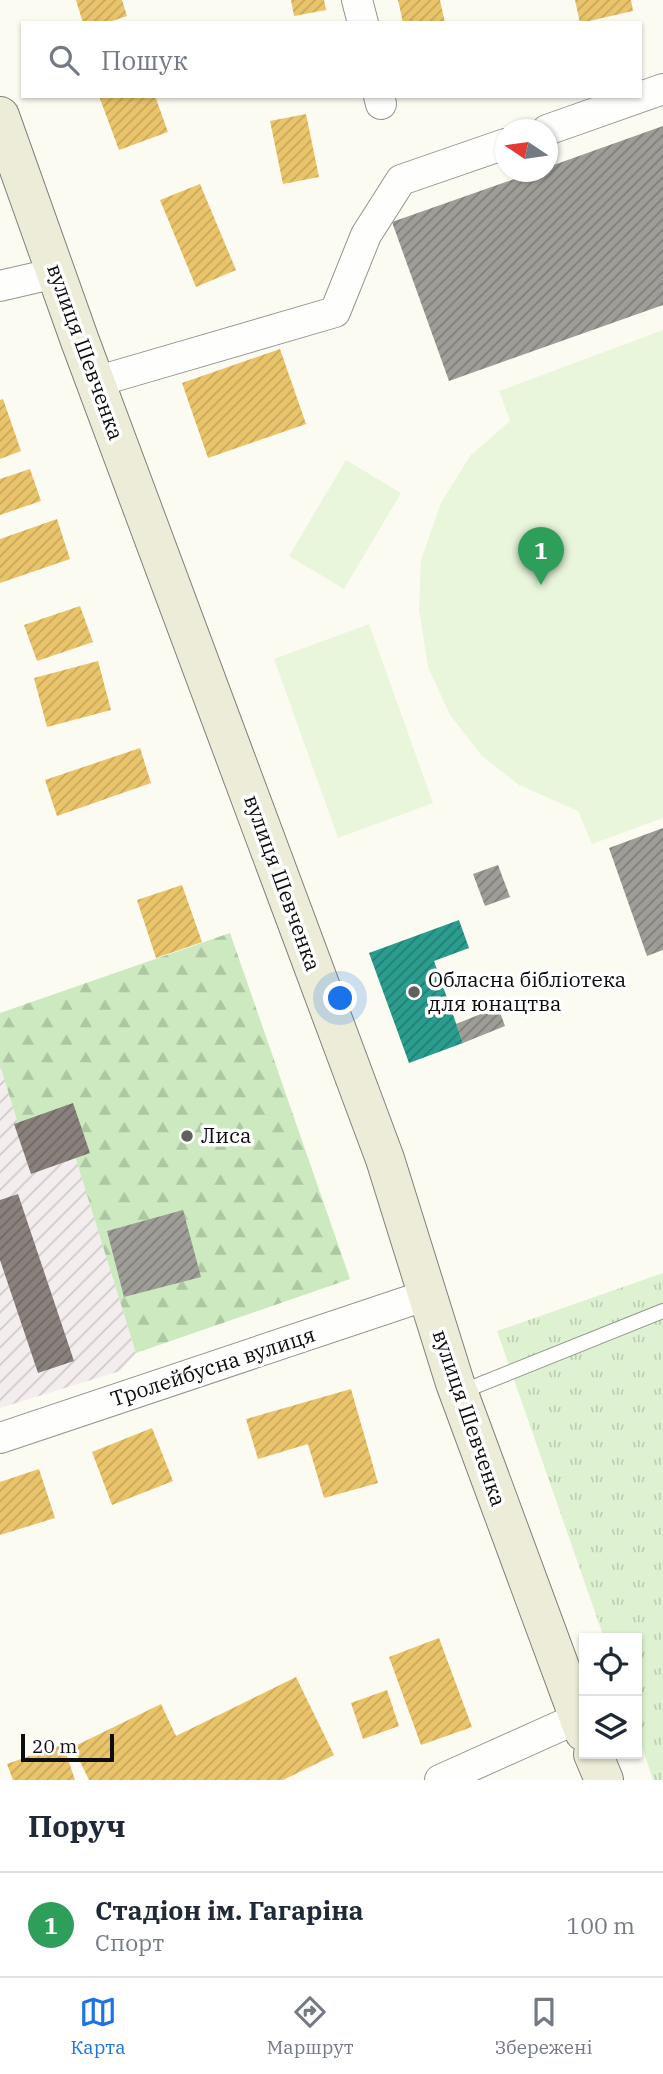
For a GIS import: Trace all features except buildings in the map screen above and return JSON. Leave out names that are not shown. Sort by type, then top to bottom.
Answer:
[{"type":"main road","name":"вулиця Шевченка","points":[[0,116],[95,382],[385,1159],[460,1393],[579,1720]]},
{"type":"main road","points":[[595,1759],[604,1780]]},
{"type":"street","points":[[357,0],[362,21]]},
{"type":"street","points":[[642,96],[663,89]]},
{"type":"street","points":[[558,126],[638,98]]},
{"type":"street","points":[[95,382],[335,312],[366,234],[401,180],[495,148]]},
{"type":"street","points":[[0,286],[56,273]]},
{"type":"street","name":"Тролейбусна вулиця","points":[[0,1438],[427,1296]]},
{"type":"street","points":[[440,1780],[579,1726]]},
{"type":"lane","points":[[460,1393],[663,1311]]},
{"type":"shaded area","points":[[0,1065],[23,1140],[66,1126],[136,1353],[120,1371],[0,1408]]},
{"type":"green space","points":[[663,330],[663,818],[592,844],[578,811],[519,785],[482,756],[450,715],[428,667],[419,609],[421,560],[441,503],[470,456],[510,421],[499,391]]},
{"type":"green space","points":[[346,460],[401,493],[344,589],[289,556]]},
{"type":"green space","points":[[369,624],[433,803],[338,838],[274,659]]},
{"type":"green space","points":[[230,933],[350,1279],[136,1353],[66,1127],[23,1140],[0,1065],[0,1013]]},
{"type":"green space","points":[[663,1273],[663,1780],[653,1780],[642,1747],[642,1633],[602,1633],[497,1331]]},
{"type":"place","name":"Стадіон ім. Гагаріна","points":[[541,585]]},
{"type":"place","name":"Обласна бібліотека для юнацтва","points":[[414,992]]},
{"type":"place","name":"Лиса","points":[[187,1136]]}]
